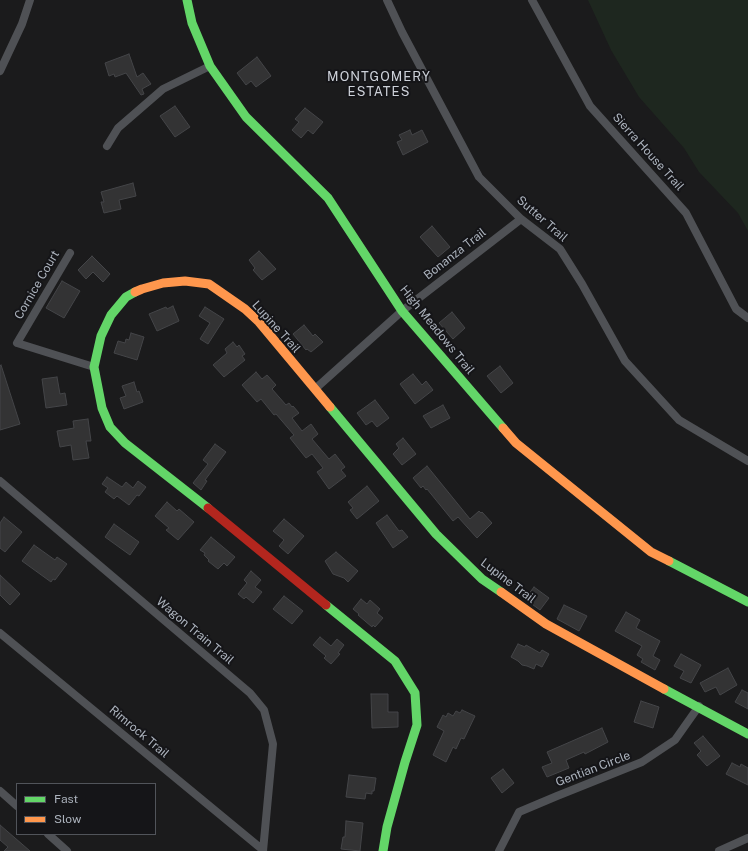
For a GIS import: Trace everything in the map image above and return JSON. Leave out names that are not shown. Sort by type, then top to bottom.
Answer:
[{"type":"street","points":[[0,71],[22,24],[30,0]]},
{"type":"street","name":"High Meadows Trail","points":[[187,0],[192,23],[210,66],[246,117],[328,198],[402,311],[516,443],[651,552],[748,602]]},
{"type":"street","name":"Sutter Trail","points":[[387,0],[402,32],[479,176],[521,219],[560,249],[582,284],[625,361],[679,420],[748,461]]},
{"type":"street","name":"Sierra House Trail","points":[[532,0],[590,106],[686,213],[736,309],[748,318]]},
{"type":"street","points":[[107,146],[118,128],[163,89],[210,66]]},
{"type":"street","name":"Bonanza Trail","points":[[315,389],[402,311],[521,219]]},
{"type":"street","name":"Cornice Court","points":[[70,253],[17,343],[94,367]]},
{"type":"street","name":"Lupine Trail","points":[[383,851],[387,827],[417,725],[415,693],[395,661],[170,478],[124,443],[110,427],[102,408],[94,367],[101,336],[111,315],[126,297],[142,289],[163,283],[185,281],[209,284],[245,308],[259,322],[436,534],[482,579],[546,624],[748,734]]},
{"type":"street","name":"Wagon Train Trail","points":[[0,481],[250,693],[264,710],[273,744],[263,851]]},
{"type":"street","name":"Rimrock Trail","points":[[0,633],[263,851]]},
{"type":"street","name":"Gentian Circle","points":[[499,851],[519,812],[642,762],[675,740],[699,706]]},
{"type":"street","points":[[0,792],[16,805]]},
{"type":"street","points":[[49,835],[67,851]]},
{"type":"street","points":[[719,851],[748,838]]},
{"type":"shaded area","points":[[588,0],[748,0],[748,231],[738,213],[699,172],[684,148],[639,97],[611,50]]},
{"type":"building","points":[[129,54],[137,77],[143,73],[151,84],[142,89],[144,94],[141,95],[126,73],[115,77],[114,74],[109,76],[105,63]]},
{"type":"building","points":[[257,57],[271,76],[256,87],[251,81],[246,85],[237,73]]},
{"type":"building","points":[[175,106],[190,127],[175,137],[160,116]]},
{"type":"building","points":[[305,108],[323,122],[313,134],[308,130],[301,138],[292,130],[299,122],[295,119]]},
{"type":"building","points":[[410,130],[412,135],[422,130],[428,142],[403,155],[397,142],[402,140],[399,135]]},
{"type":"building","points":[[133,183],[136,196],[119,200],[121,209],[104,213],[101,202],[104,202],[101,192]]},
{"type":"building","points":[[432,226],[450,247],[438,257],[420,237]]},
{"type":"building","points":[[259,251],[276,269],[262,280],[253,270],[255,268],[249,260]]},
{"type":"building","points":[[92,256],[110,274],[103,282],[93,272],[86,279],[78,270]]},
{"type":"building","points":[[62,281],[80,291],[64,318],[46,308]]},
{"type":"building","points":[[173,306],[179,321],[157,331],[149,314],[166,307],[167,309]]},
{"type":"building","points":[[205,307],[224,319],[208,344],[200,339],[210,323],[199,316]]},
{"type":"building","points":[[452,312],[465,328],[453,339],[439,323]]},
{"type":"building","points":[[304,325],[313,336],[315,334],[323,342],[311,352],[307,349],[306,350],[293,334]]},
{"type":"building","points":[[131,333],[144,337],[137,360],[114,353],[118,341],[125,343],[126,339],[129,340]]},
{"type":"building","points":[[233,342],[237,347],[239,345],[245,354],[242,356],[245,360],[224,377],[213,365],[227,353],[225,349]]},
{"type":"building","points":[[1,365],[20,424],[0,430],[0,366]]},
{"type":"building","points":[[500,366],[513,383],[501,393],[487,376]]},
{"type":"building","points":[[256,372],[262,379],[267,375],[276,385],[272,389],[286,405],[289,403],[299,413],[292,418],[302,431],[311,424],[318,434],[312,439],[329,459],[335,454],[345,467],[341,470],[346,476],[329,489],[317,472],[323,468],[312,454],[306,458],[290,438],[294,435],[276,414],[274,415],[261,399],[257,402],[242,385]]},
{"type":"building","points":[[413,374],[422,385],[426,381],[433,390],[415,404],[400,384]]},
{"type":"building","points":[[57,377],[60,394],[65,393],[67,405],[46,408],[42,379]]},
{"type":"building","points":[[134,382],[137,392],[139,391],[143,402],[124,409],[120,398],[126,396],[122,386]]},
{"type":"building","points":[[375,400],[389,418],[377,427],[372,421],[366,425],[357,413]]},
{"type":"building","points":[[443,405],[450,418],[431,428],[423,416]]},
{"type":"building","points":[[88,419],[91,441],[86,441],[89,458],[73,460],[71,445],[60,447],[57,431],[74,428],[73,421]]},
{"type":"building","points":[[403,438],[416,454],[402,465],[393,454],[399,448],[396,444]]},
{"type":"building","points":[[215,444],[226,452],[205,480],[207,481],[201,490],[193,483],[208,464],[203,460]]},
{"type":"building","points":[[427,466],[470,519],[479,511],[481,513],[482,512],[492,523],[477,538],[458,517],[453,521],[427,489],[426,490],[423,486],[421,488],[413,478]]},
{"type":"building","points":[[107,477],[122,487],[126,482],[133,488],[138,481],[146,487],[129,505],[117,496],[114,499],[105,492],[108,488],[102,484]]},
{"type":"building","points":[[367,486],[379,501],[357,519],[350,510],[353,508],[348,502]]},
{"type":"building","points":[[167,502],[177,511],[179,509],[194,522],[178,540],[166,530],[169,528],[155,516]]},
{"type":"building","points":[[387,515],[399,531],[402,530],[408,537],[393,548],[376,523]]},
{"type":"building","points":[[4,517],[22,532],[5,552],[0,548],[0,523]]},
{"type":"building","points":[[284,519],[304,536],[288,554],[279,546],[284,540],[273,531]]},
{"type":"building","points":[[114,524],[139,542],[130,555],[105,537]]},
{"type":"building","points":[[211,537],[235,557],[227,566],[224,563],[218,569],[208,561],[209,560],[204,555],[205,553],[200,550]]},
{"type":"building","points":[[34,545],[55,560],[57,557],[67,564],[55,580],[53,579],[51,582],[22,561]]},
{"type":"building","points":[[336,552],[358,571],[348,582],[344,578],[333,574],[325,561]]},
{"type":"building","points":[[251,571],[261,580],[255,587],[262,592],[253,603],[246,597],[244,599],[238,594],[247,583],[244,580]]},
{"type":"building","points":[[0,575],[20,594],[10,605],[0,595]]},
{"type":"building","points":[[534,587],[549,598],[540,610],[525,599]]},
{"type":"building","points":[[284,596],[303,611],[292,624],[273,609]]},
{"type":"building","points":[[361,599],[367,604],[370,600],[380,609],[377,613],[383,618],[375,627],[373,625],[372,627],[353,609]]},
{"type":"building","points":[[564,605],[587,616],[579,631],[557,619]]},
{"type":"building","points":[[626,612],[640,620],[636,628],[660,641],[653,656],[660,660],[655,670],[641,662],[643,659],[637,655],[642,646],[615,631]]},
{"type":"building","points":[[320,637],[331,646],[337,639],[344,645],[338,653],[340,654],[331,664],[324,658],[326,656],[313,645]]},
{"type":"building","points":[[518,644],[525,647],[526,645],[540,653],[542,650],[549,654],[542,667],[536,664],[534,669],[522,665],[511,657]]},
{"type":"building","points":[[681,654],[701,665],[691,683],[680,678],[684,671],[674,666]]},
{"type":"building","points":[[728,668],[737,685],[720,695],[716,687],[705,692],[700,683]]},
{"type":"building","points":[[742,690],[748,693],[748,709],[735,702]]},
{"type":"building","points":[[371,694],[388,694],[388,712],[398,712],[398,727],[372,728]]},
{"type":"building","points":[[641,701],[659,707],[653,728],[634,722]]},
{"type":"building","points":[[462,710],[475,716],[464,739],[461,738],[456,749],[453,747],[446,762],[433,755],[444,731],[437,727],[443,715],[446,717],[448,713],[453,716],[456,711],[460,713]]},
{"type":"building","points":[[602,728],[608,742],[585,754],[584,752],[566,760],[569,768],[547,777],[542,767],[552,763],[547,752]]},
{"type":"building","points":[[703,736],[720,756],[707,766],[697,755],[701,751],[694,743]]},
{"type":"building","points":[[732,763],[740,767],[741,764],[748,768],[748,785],[726,774]]},
{"type":"building","points":[[503,769],[514,783],[502,793],[491,778]]},
{"type":"building","points":[[349,775],[376,778],[374,791],[372,791],[372,794],[366,793],[365,799],[346,797]]},
{"type":"building","points":[[346,821],[363,823],[360,851],[341,849],[343,837],[345,837]]},
{"type":"building","points":[[0,825],[30,851],[4,851],[8,847],[0,840]]},
{"type":"traffic: fast","points":[[187,0],[192,23],[210,66],[246,117],[328,198],[402,311],[503,428]]},
{"type":"traffic: fast","points":[[135,292],[126,297],[111,315],[101,336],[94,367],[102,408],[110,427],[125,443],[208,508]]},
{"type":"traffic: fast","points":[[330,407],[436,534],[482,579],[501,592]]},
{"type":"traffic: fast","points":[[669,561],[748,602]]},
{"type":"traffic: fast","points":[[326,605],[395,661],[415,693],[417,725],[387,827],[383,851]]},
{"type":"traffic: fast","points":[[664,689],[748,734]]},
{"type":"traffic: slow","points":[[135,292],[163,283],[185,281],[209,284],[245,309],[259,322],[330,407]]},
{"type":"traffic: slow","points":[[503,428],[516,443],[651,552],[669,561]]},
{"type":"traffic: slow","points":[[501,592],[546,624],[664,689]]},
{"type":"traffic: jam","points":[[208,508],[326,605]]},
{"type":"district","name":"MONTGOMERY ESTATES","points":[[379,84]]}]
